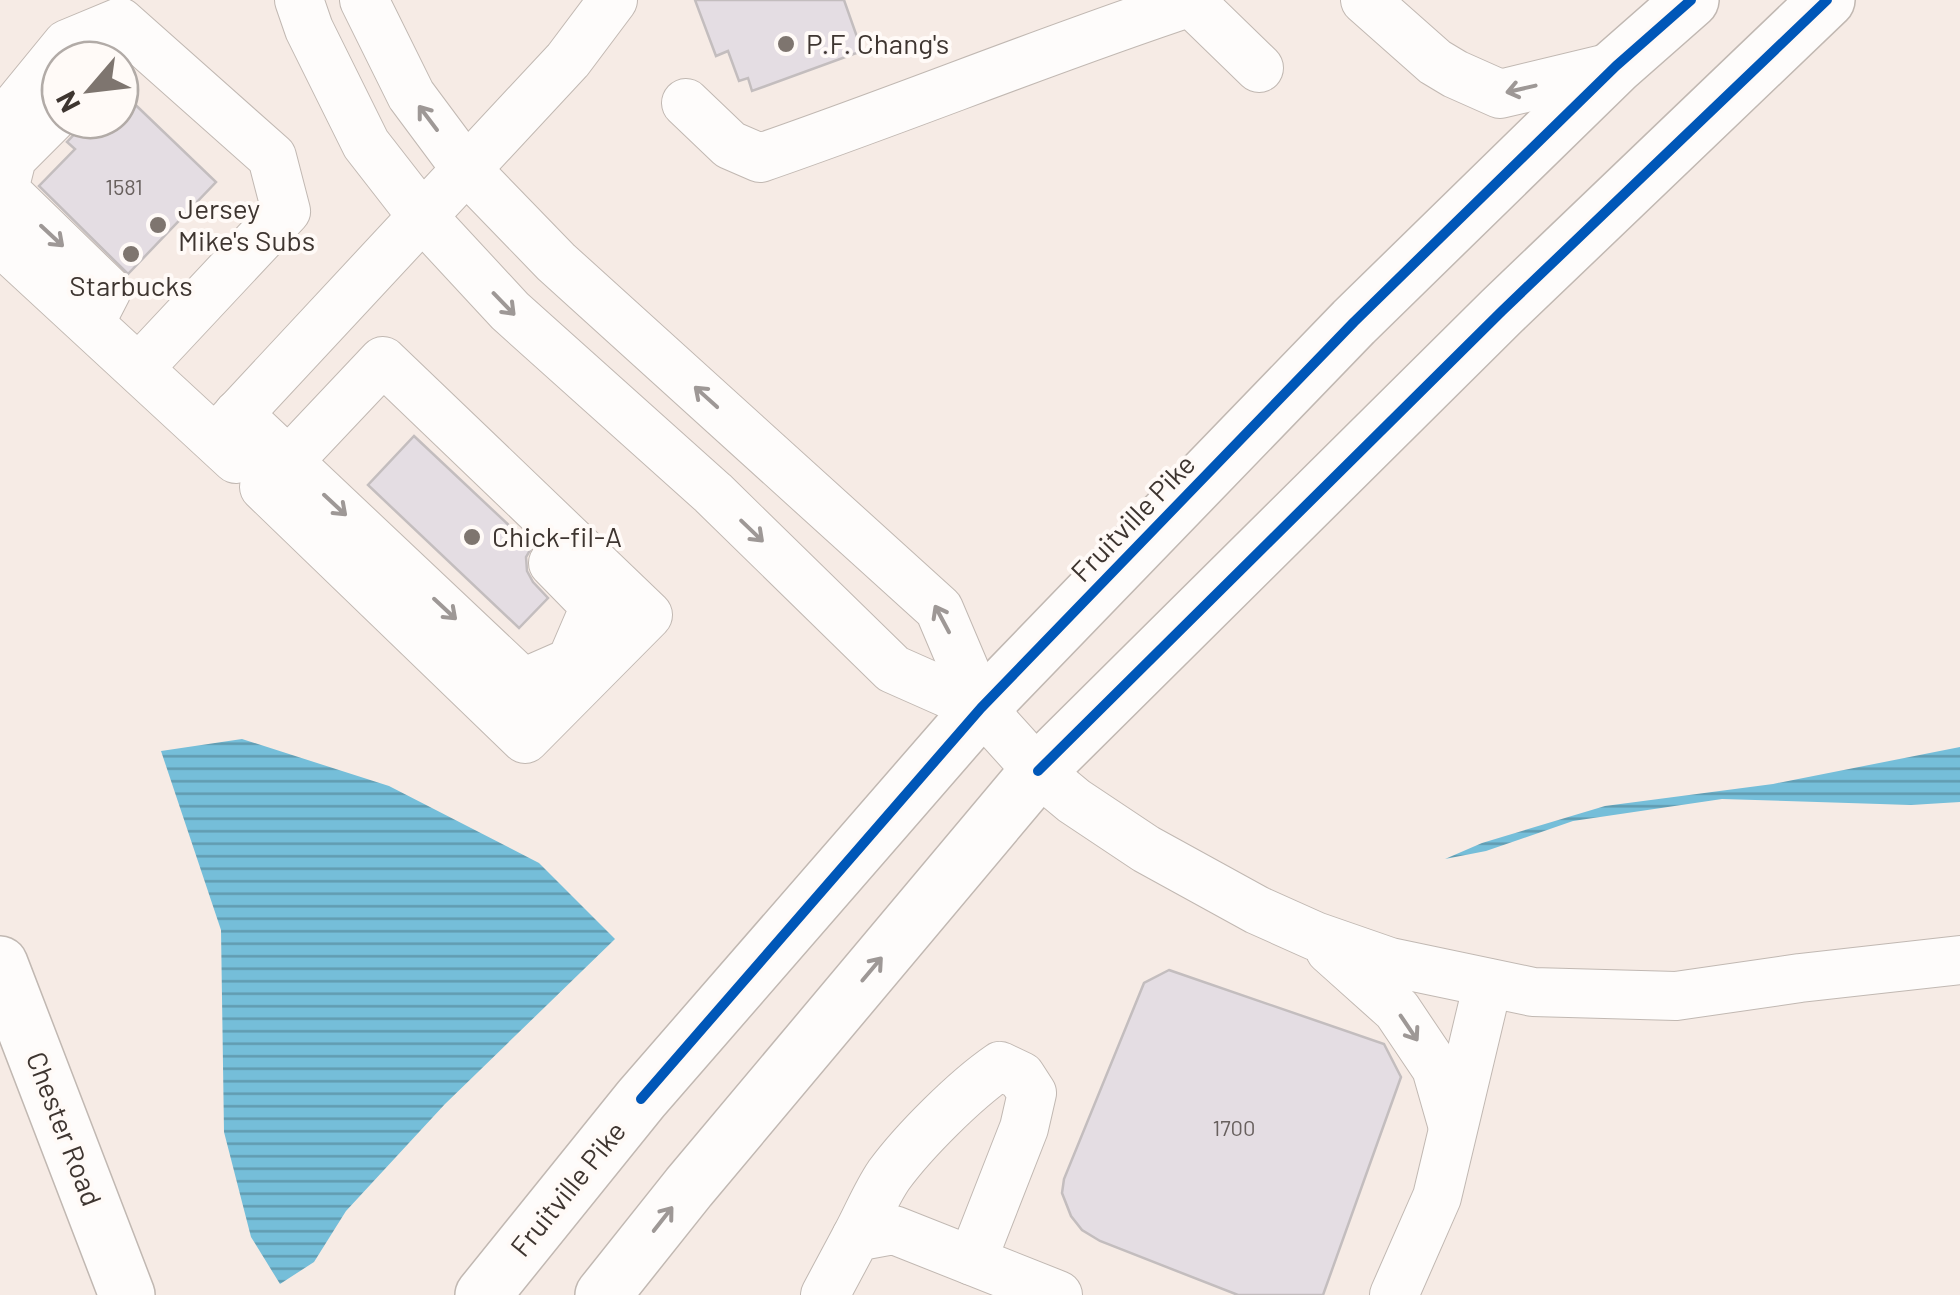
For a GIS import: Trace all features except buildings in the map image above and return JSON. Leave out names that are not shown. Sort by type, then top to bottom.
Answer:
[{"type":"main road","name":"Fruitville Pike","points":[[483,1295],[640,1099],[981,708],[1354,322],[1616,66],[1691,0]]},
{"type":"main road","points":[[603,1295],[688,1187],[1038,772],[1502,311],[1827,0]]},
{"type":"main road","name":"Chester Road","points":[[0,964],[127,1295]]},
{"type":"main road","points":[[40,1066],[88,1295]]},
{"type":"street","points":[[299,0],[309,29],[366,144],[422,216],[510,311],[713,493],[892,669],[981,708]]},
{"type":"street","points":[[364,0],[411,95],[466,169],[556,262],[939,609],[981,708],[1038,772],[1146,850],[1314,936],[1390,962],[1533,992],[1676,996],[1960,960]]},
{"type":"street","points":[[227,426],[568,60],[613,0]]},
{"type":"street","points":[[1365,0],[1435,62],[1500,94],[1616,66]]},
{"type":"street","points":[[686,103],[730,145],[760,158],[1192,2],[1258,68]]},
{"type":"street","points":[[77,40],[120,22],[122,40]]},
{"type":"street","points":[[139,368],[286,212],[272,157],[140,60]]},
{"type":"street","points":[[0,126],[40,77]]},
{"type":"street","points":[[40,130],[12,158],[4,190],[107,290],[90,323]]},
{"type":"street","points":[[0,240],[139,368],[227,426],[525,739],[648,615],[334,312]]},
{"type":"street","points":[[276,474],[383,361]]},
{"type":"street","points":[[1314,936],[1398,1010],[1436,1068],[1454,1127]]},
{"type":"street","points":[[1394,1295],[1437,1197],[1488,983]]},
{"type":"street","points":[[825,1295],[888,1176],[930,1128],[1000,1066],[1021,1076],[1032,1093],[1024,1128],[972,1261]]},
{"type":"street","points":[[856,1238],[894,1230],[1058,1295]]},
{"type":"water","points":[[242,739],[389,786],[539,863],[615,939],[445,1104],[346,1211],[314,1262],[280,1284],[251,1237],[224,1132],[221,930],[161,751]]},
{"type":"water","points":[[1960,747],[1960,802],[1911,805],[1722,799],[1573,821],[1486,851],[1445,859],[1482,843],[1605,806],[1773,784]]},
{"type":"cycle path","points":[[641,1099],[981,708],[1354,322],[1616,66],[1691,0]]},
{"type":"cycle path","points":[[1038,771],[1502,311],[1827,0]]},
{"type":"place","name":"P.F. Chang's","points":[[786,44]]},
{"type":"place","name":"Jersey Mike's Subs","points":[[158,225]]},
{"type":"place","name":"Starbucks","points":[[131,254]]},
{"type":"place","name":"Chick-fil-A","points":[[472,537]]}]
